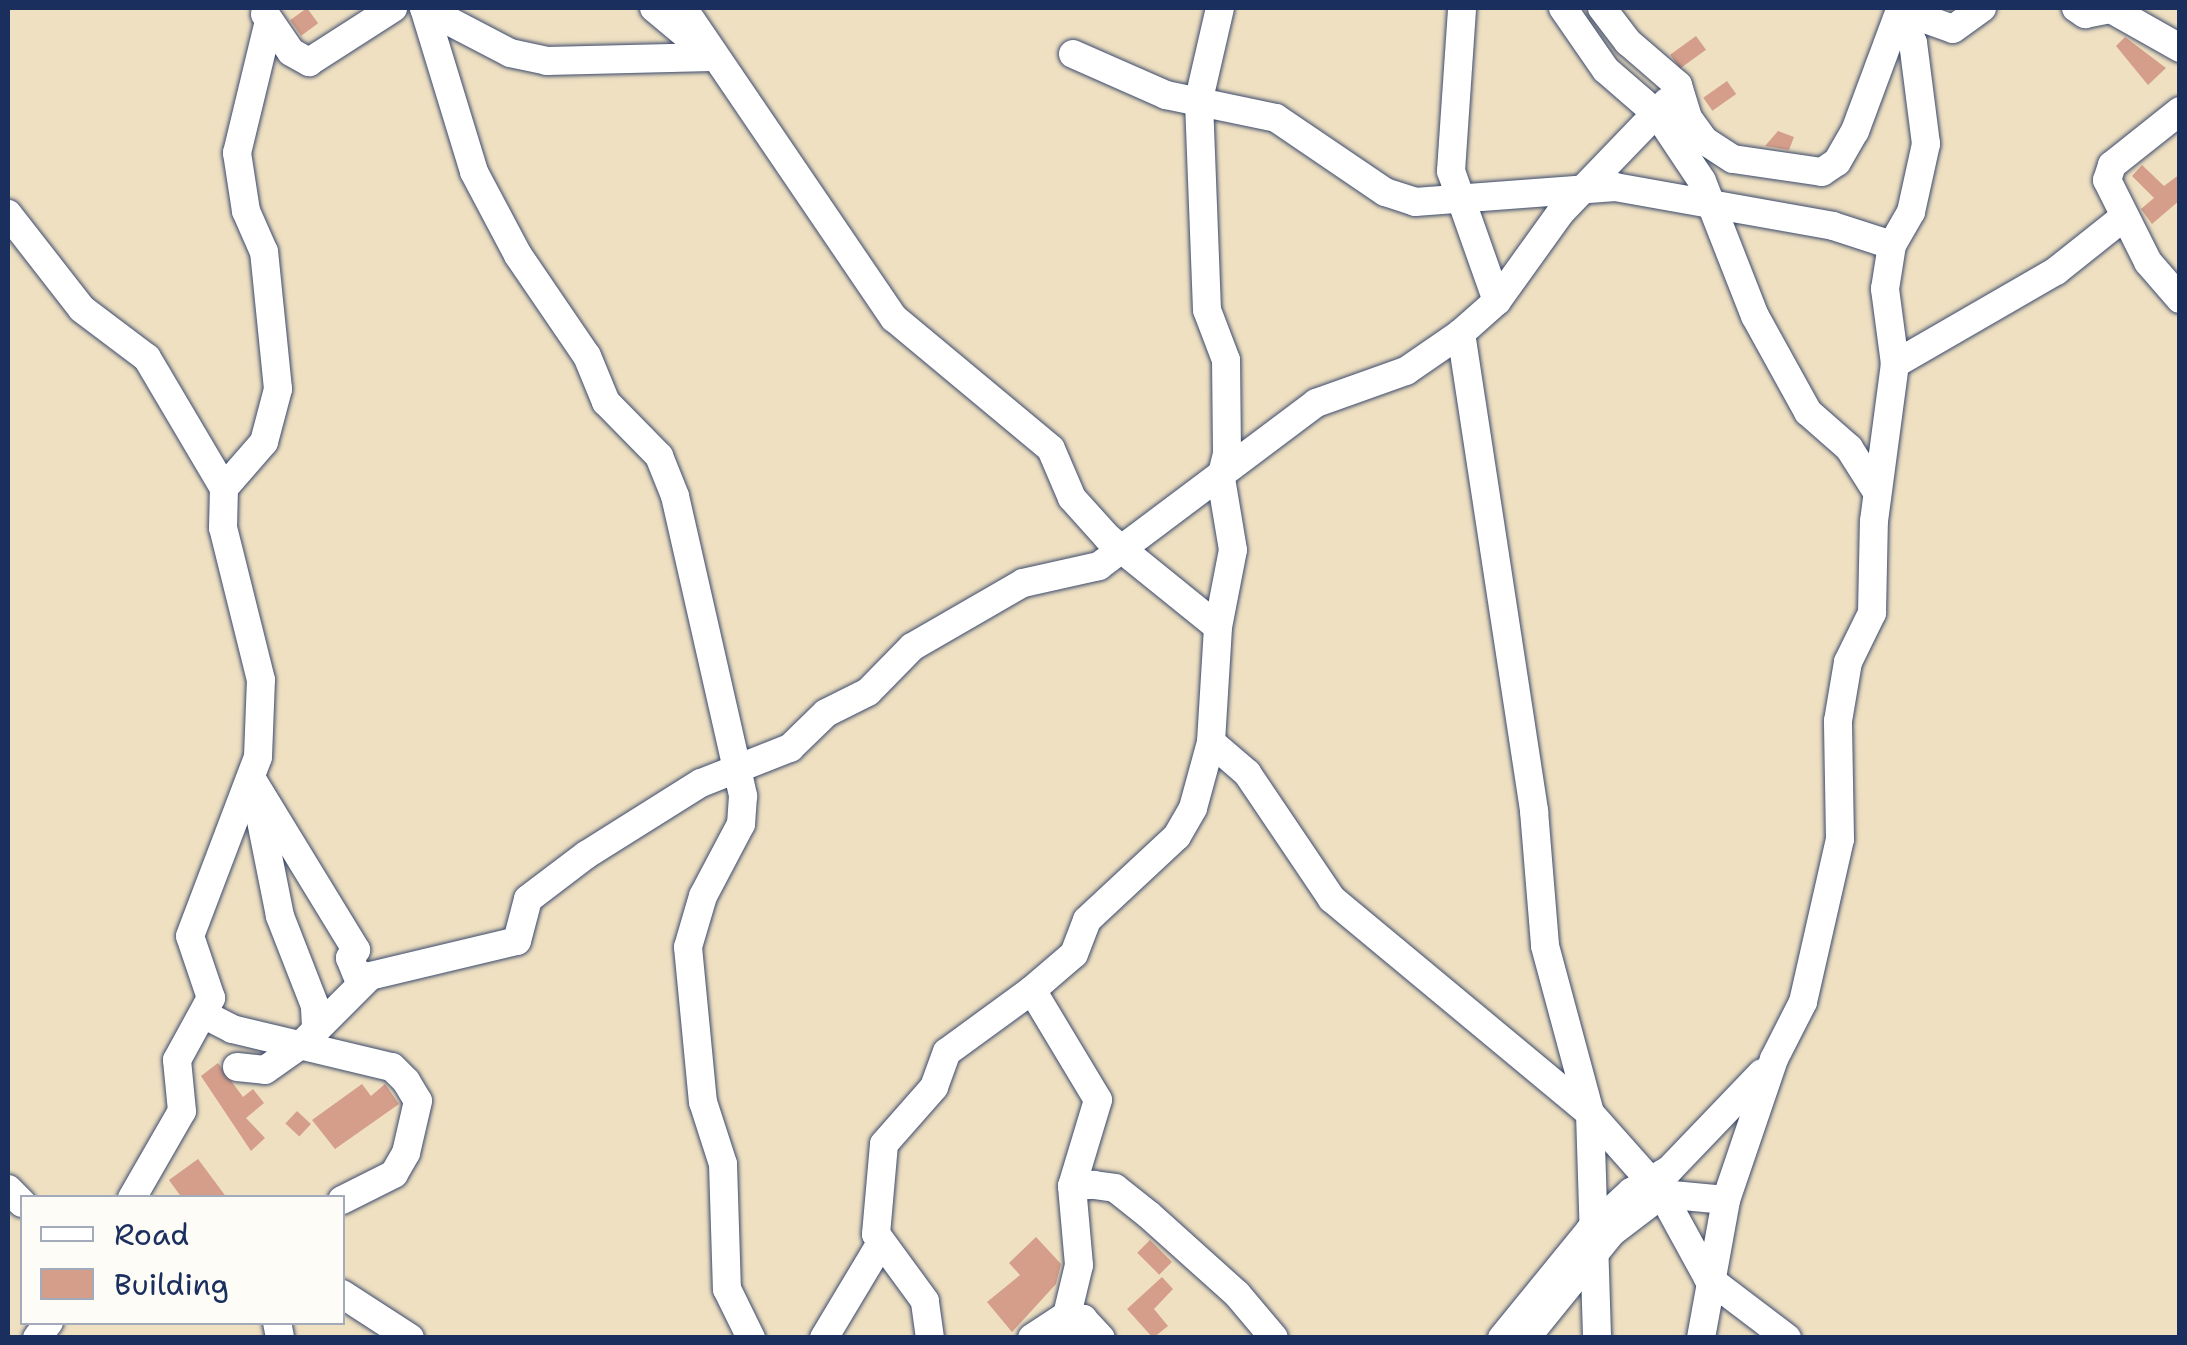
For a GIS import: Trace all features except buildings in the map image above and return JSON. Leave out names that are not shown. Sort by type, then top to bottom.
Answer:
[{"type":"street","points":[[266,16],[308,62],[394,8]]},
{"type":"street","points":[[712,58],[547,60],[510,52],[424,8],[483,189],[518,255],[586,356],[606,402],[669,471],[707,658],[740,771],[741,824],[703,896],[688,946],[702,1102],[723,1164],[728,1288],[751,1338]]},
{"type":"street","points":[[654,8],[712,58]]},
{"type":"street","points":[[684,8],[712,58],[894,318],[1051,449],[1072,498],[1118,548],[1218,627]]},
{"type":"street","points":[[702,8],[712,58]]},
{"type":"street","points":[[930,1338],[926,1301],[879,1246],[874,1222],[884,1144],[934,1088],[947,1052],[1074,954],[1088,920],[1163,854],[1193,808],[1211,742],[1218,627],[1232,550],[1221,478],[1228,454],[1226,360],[1207,310],[1198,99],[1220,8]]},
{"type":"street","points":[[1462,8],[1450,155],[1460,201],[1497,301]]},
{"type":"street","points":[[1563,8],[1606,70],[1658,115],[1713,206],[1756,316],[1808,412],[1849,448],[1877,492]]},
{"type":"street","points":[[1602,8],[1628,42],[1678,84],[1697,130],[1733,159],[1822,172],[1837,162],[1855,132],[1900,9]]},
{"type":"street","points":[[1900,9],[1952,29],[1982,8]]},
{"type":"street","points":[[2076,8],[2085,14],[2111,9],[2180,48]]},
{"type":"street","points":[[1701,1338],[1708,1278],[1726,1200],[1774,1059],[1803,1002],[1827,912],[1840,839],[1838,721],[1848,662],[1872,614],[1877,492],[1895,364],[1885,288],[1892,246],[1912,212],[1926,144],[1913,43],[1900,9]]},
{"type":"street","points":[[224,488],[264,442],[278,389],[264,252],[246,211],[237,153],[266,16]]},
{"type":"street","points":[[1073,54],[1112,66],[1138,86],[1276,118],[1397,198],[1460,201],[1584,188],[1834,226],[1892,246]]},
{"type":"street","points":[[236,1067],[265,1070],[309,1036],[360,984],[414,962],[518,941],[528,899],[701,783],[740,771],[790,748],[826,713],[868,692],[912,646],[1023,584],[1100,566],[1118,548],[1221,478],[1316,403],[1406,371],[1462,334],[1497,301],[1584,188],[1658,115],[1678,84]]},
{"type":"street","points":[[2180,98],[2172,117],[2112,165],[2106,180],[2148,262],[2180,300]]},
{"type":"street","points":[[8,214],[82,309],[146,358],[224,488],[222,528],[262,680],[253,782],[280,916],[314,1006],[309,1036]]},
{"type":"street","points":[[1895,364],[2056,271],[2124,217]]},
{"type":"street","points":[[1462,334],[1534,811],[1545,946],[1590,1112],[1598,1338]]},
{"type":"street","points":[[1211,742],[1246,773],[1332,898],[1590,1112],[1656,1187],[1708,1278],[1787,1338]]},
{"type":"street","points":[[253,782],[356,950],[350,958],[360,984]]},
{"type":"street","points":[[135,1195],[182,1111],[178,1060],[184,1041],[207,1016],[211,998],[190,936],[233,818],[253,782]]},
{"type":"street","points":[[1032,990],[1098,1100],[1072,1186],[1076,1285],[1067,1315],[1034,1336]]},
{"type":"street","points":[[207,1016],[232,1030],[309,1036],[392,1067],[418,1102],[394,1174],[345,1198]]},
{"type":"street","points":[[1502,1338],[1592,1241],[1656,1187],[1774,1059]]},
{"type":"street","points":[[1072,1186],[1124,1195],[1237,1294],[1274,1338]]},
{"type":"street","points":[[1656,1187],[1726,1200]]},
{"type":"street","points":[[1526,1338],[1592,1241]]},
{"type":"street","points":[[824,1338],[879,1246]]},
{"type":"street","points":[[345,1296],[410,1338]]},
{"type":"street","points":[[1034,1336],[1083,1319],[1101,1338]]}]
